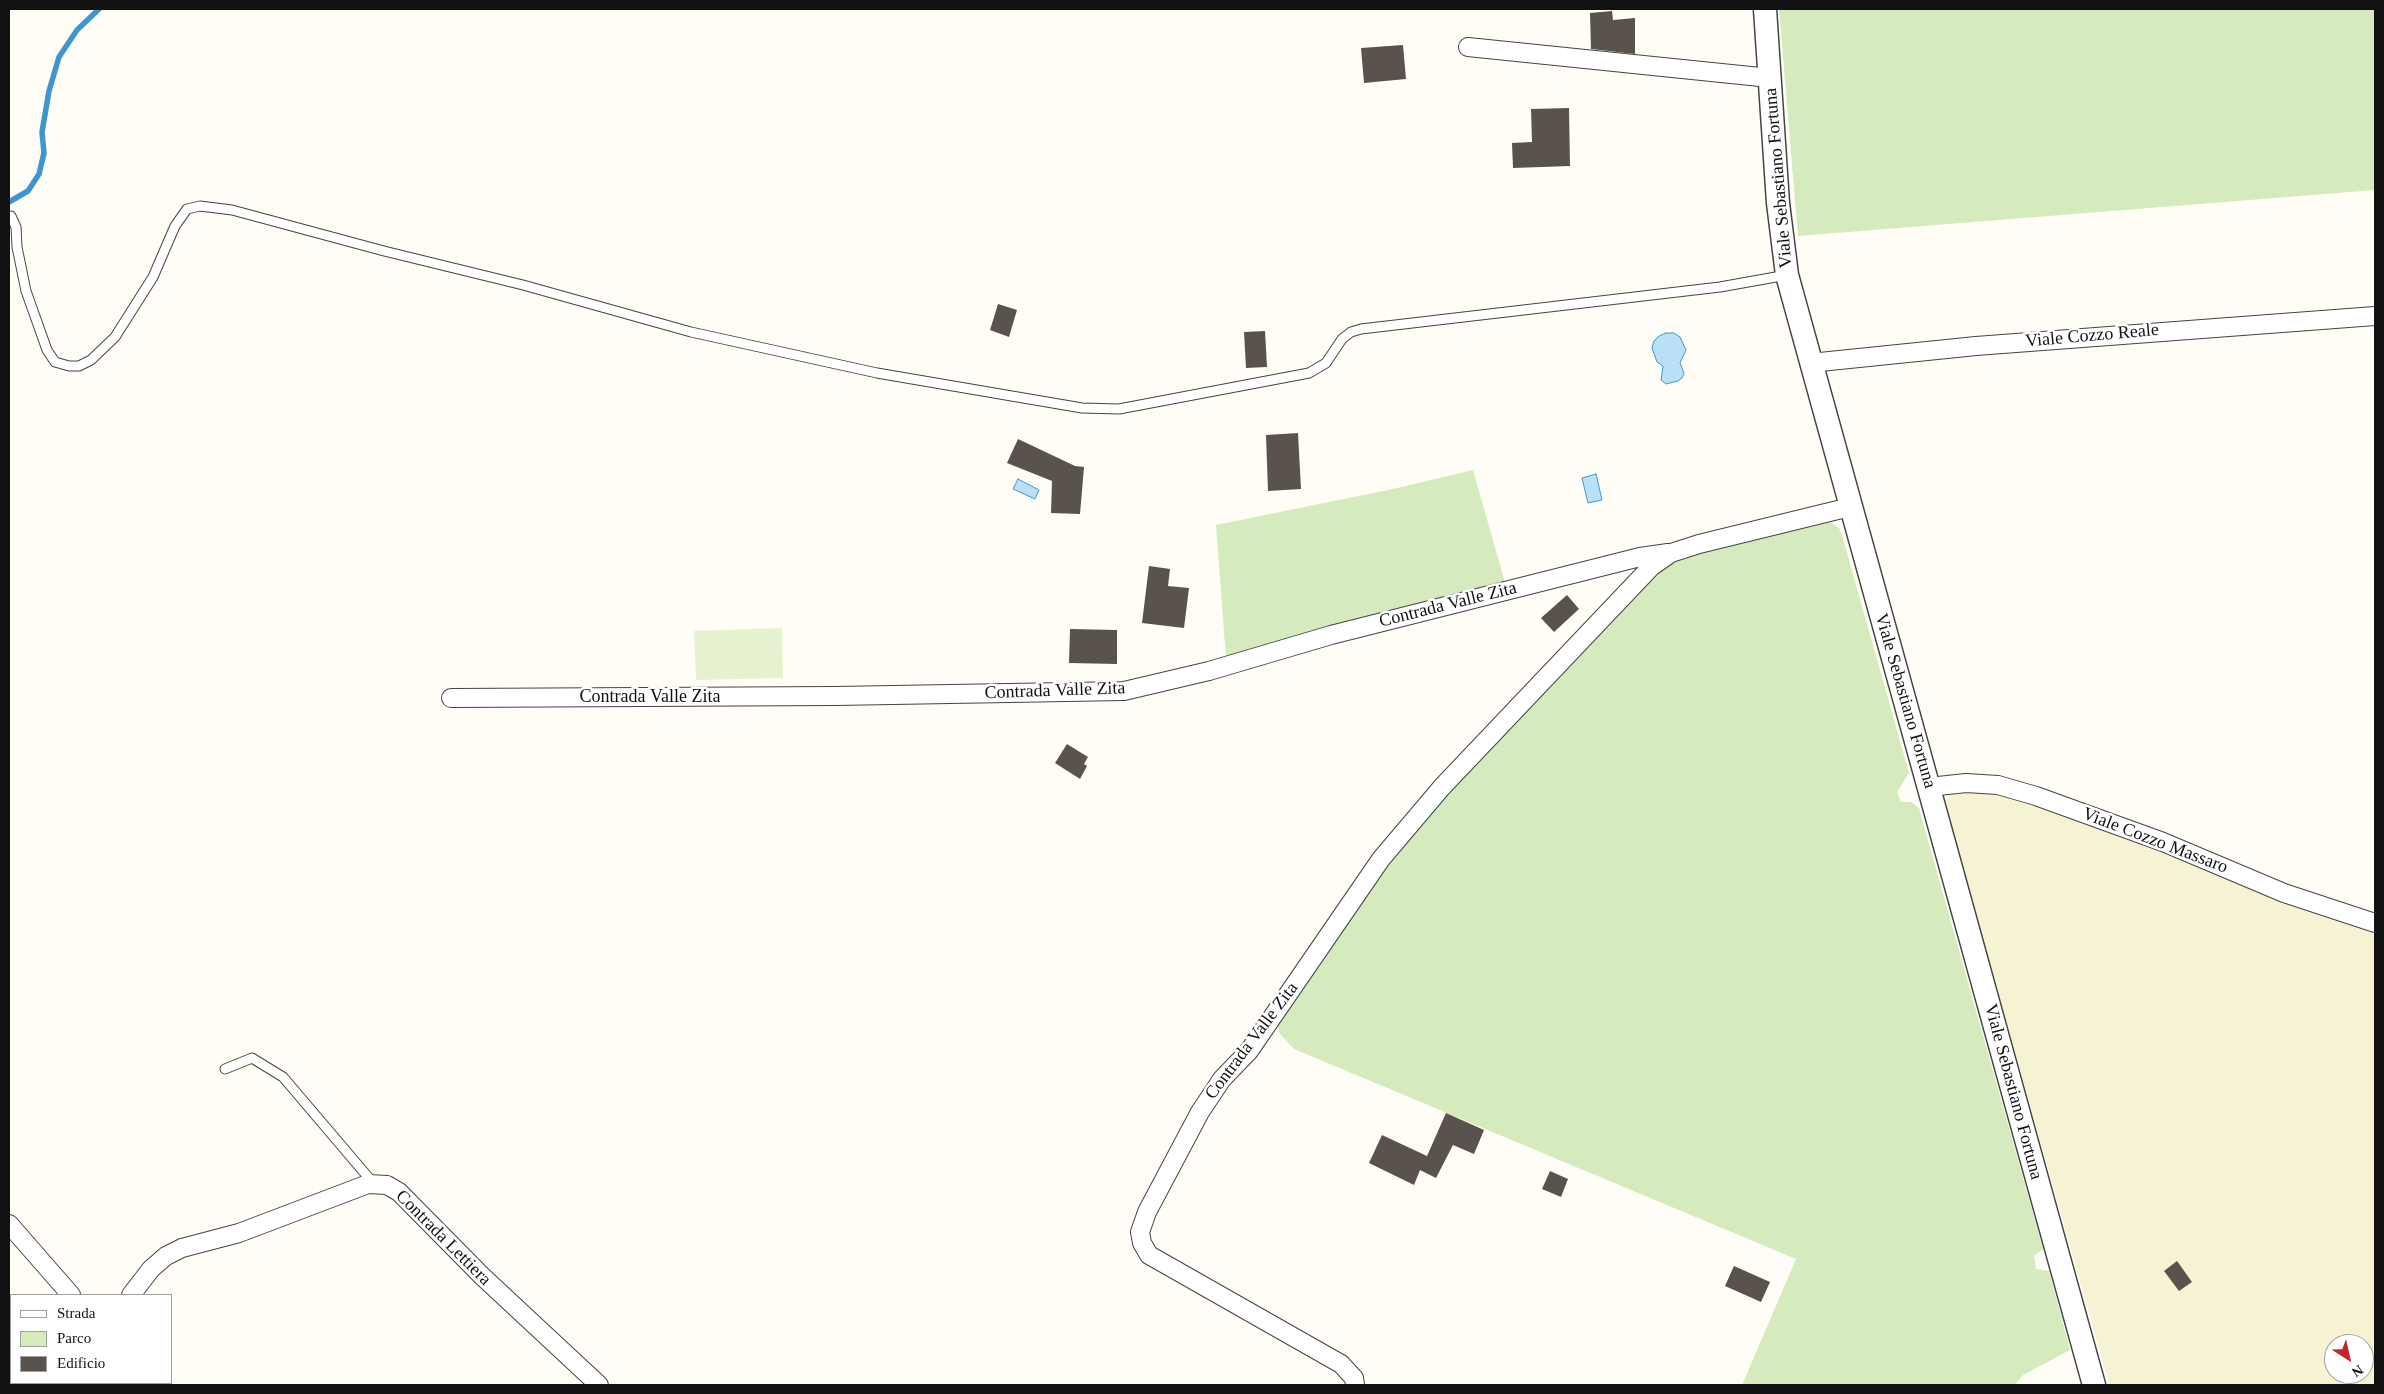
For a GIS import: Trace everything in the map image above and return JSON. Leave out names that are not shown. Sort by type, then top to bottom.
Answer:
[{"type":"street","name":"Viale Sebastiano Fortuna","points":[[1765,9],[1778,203],[1787,275],[2094,1385]]},
{"type":"street","points":[[1468,47],[1770,78]]},
{"type":"street","name":"Viale Cozzo Reale","points":[[1810,363],[1986,345],[2375,316]]},
{"type":"street","name":"Contrada Valle Zita","points":[[451,698],[864,696],[1124,691],[1209,671],[1340,632],[1640,557],[1671,553],[1699,544],[1850,507]]},
{"type":"street","name":"Contrada Valle Zita","points":[[1355,1385],[1354,1378],[1341,1364],[1150,1255],[1142,1243],[1140,1232],[1147,1212],[1200,1112],[1222,1079],[1249,1051],[1381,859],[1442,787],[1644,574],[1671,553]]},
{"type":"street","name":"Viale Cozzo Massaro","points":[[1929,787],[1966,783],[1998,785],[2036,796],[2163,842],[2284,893],[2375,923]]},
{"type":"street","name":"Contrada Lettiera","points":[[132,1294],[151,1269],[166,1256],[182,1248],[239,1233],[352,1190],[374,1184],[387,1185],[399,1192],[482,1276],[599,1385]]},
{"type":"street","points":[[9,1224],[70,1294]]},
{"type":"lane","points":[[11,216],[16,227],[17,247],[26,291],[47,350],[55,362],[69,366],[79,366],[91,360],[115,337],[152,277],[175,226],[187,209],[200,206],[232,210],[384,252],[533,287],[691,332],[877,373],[1082,408],[1120,409],[1309,373],[1326,363],[1342,339],[1351,332],[1361,329],[1710,288],[1787,275]]},
{"type":"lane","points":[[225,1069],[252,1058],[283,1077],[374,1184]]},
{"type":"shaded area","points":[[1971,789],[2000,791],[2113,830],[2335,920],[2375,931],[2375,1385],[2109,1384],[1944,801],[1953,793]]},
{"type":"green space","points":[[1779,9],[2375,9],[2375,190],[1798,236]]},
{"type":"green space","points":[[1473,470],[1505,583],[1226,658],[1216,525],[1393,489]]},
{"type":"green space","points":[[1830,522],[1839,528],[1842,535],[1909,773],[1897,792],[1901,802],[1911,802],[1919,808],[2043,1249],[2034,1256],[2036,1269],[2049,1271],[2070,1350],[2023,1375],[2015,1385],[1742,1385],[1796,1259],[1294,1049],[1280,1034],[1278,1026],[1384,864],[1647,579],[1672,559],[1801,527]]},
{"type":"green space","points":[[782,628],[783,678],[696,680],[694,631]]},
{"type":"water","points":[[1666,333],[1674,333],[1680,337],[1686,350],[1680,363],[1684,373],[1682,378],[1666,384],[1661,380],[1663,366],[1657,362],[1652,348],[1654,341]]},
{"type":"water","points":[[1596,474],[1602,500],[1588,503],[1582,478]]},
{"type":"water","points":[[1018,479],[1039,490],[1035,499],[1013,489]]},
{"type":"building","points":[[1612,11],[1613,20],[1635,18],[1635,54],[1591,49],[1590,13]]},
{"type":"building","points":[[1403,45],[1406,79],[1364,83],[1361,48]]},
{"type":"building","points":[[1569,108],[1570,166],[1513,168],[1512,143],[1532,142],[1531,109]]},
{"type":"building","points":[[998,304],[1017,310],[1009,337],[990,330]]},
{"type":"building","points":[[1265,331],[1267,367],[1246,368],[1244,332]]},
{"type":"building","points":[[1298,433],[1301,489],[1268,491],[1266,435]]},
{"type":"building","points":[[1018,439],[1075,466],[1084,467],[1080,514],[1051,513],[1052,481],[1007,463]]},
{"type":"building","points":[[1149,566],[1170,569],[1168,586],[1189,588],[1184,628],[1142,623]]},
{"type":"building","points":[[1567,595],[1579,609],[1554,632],[1541,618]]},
{"type":"building","points":[[1070,629],[1117,630],[1117,664],[1069,663]]},
{"type":"building","points":[[1067,744],[1088,757],[1084,764],[1087,766],[1080,779],[1055,763]]},
{"type":"building","points":[[1446,1113],[1484,1130],[1474,1154],[1453,1145],[1436,1178],[1420,1170],[1414,1185],[1369,1163],[1382,1135],[1427,1156]]},
{"type":"building","points":[[1550,1171],[1568,1179],[1561,1197],[1542,1189]]},
{"type":"building","points":[[2177,1261],[2192,1282],[2179,1291],[2164,1271]]},
{"type":"building","points":[[1734,1266],[1770,1282],[1761,1302],[1725,1286]]},
{"type":"waterway","points":[[9,202],[28,191],[39,174],[44,153],[42,132],[49,91],[59,57],[77,30],[99,9]]}]
